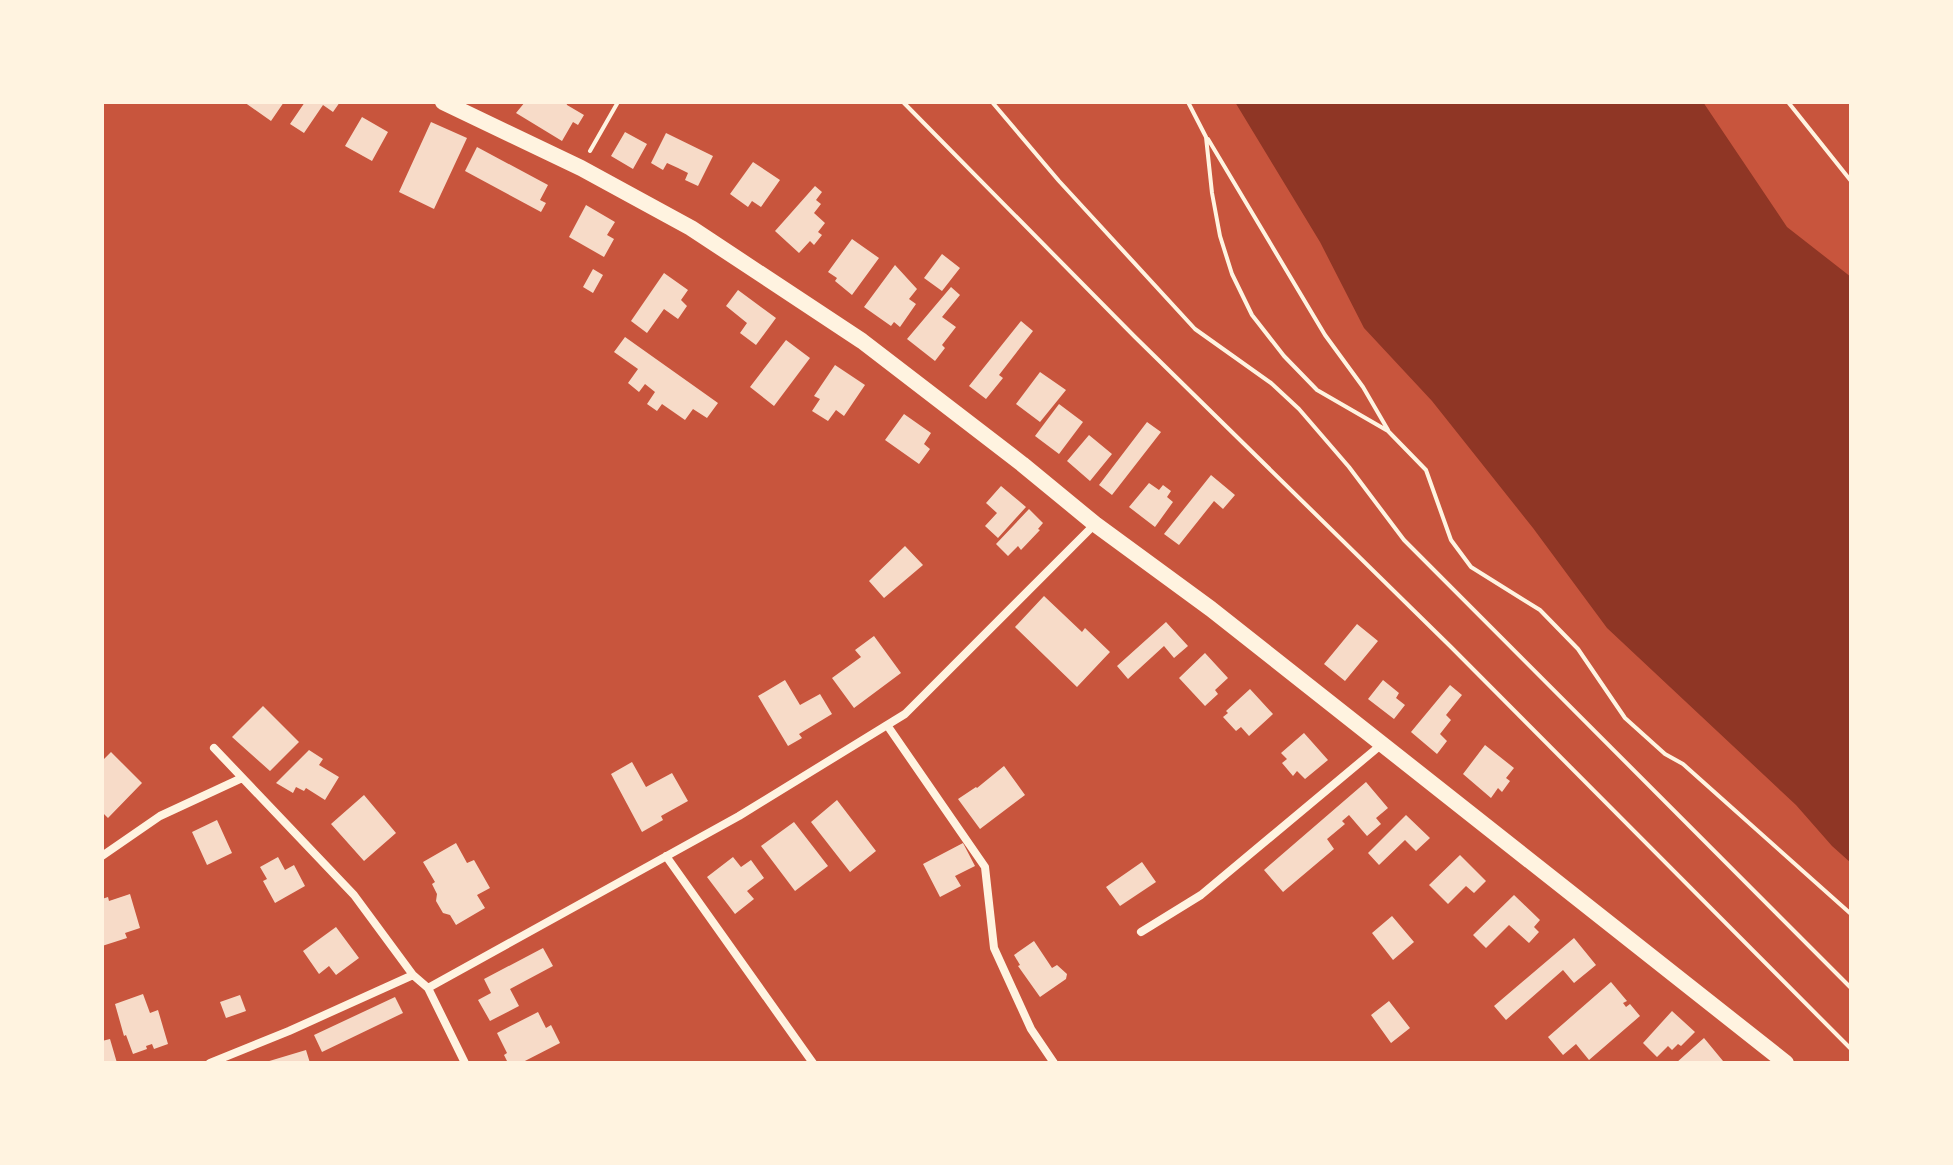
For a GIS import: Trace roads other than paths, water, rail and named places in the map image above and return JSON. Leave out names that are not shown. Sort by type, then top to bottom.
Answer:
[{"type":"main road","points":[[443,102],[581,168],[703,236],[862,341],[1095,524],[1211,609],[1383,743],[1786,1063]]},
{"type":"street","points":[[428,988],[739,816],[905,714],[1095,524]]},
{"type":"street","points":[[887,725],[985,867],[994,948],[1031,1029],[1054,1063]]},
{"type":"street","points":[[1141,932],[1201,895],[1383,743]]},
{"type":"street","points":[[214,748],[354,895],[413,975],[428,988],[465,1063]]},
{"type":"street","points":[[102,856],[160,816],[242,778]]},
{"type":"street","points":[[666,856],[813,1063]]},
{"type":"street","points":[[210,1063],[413,975]]}]
